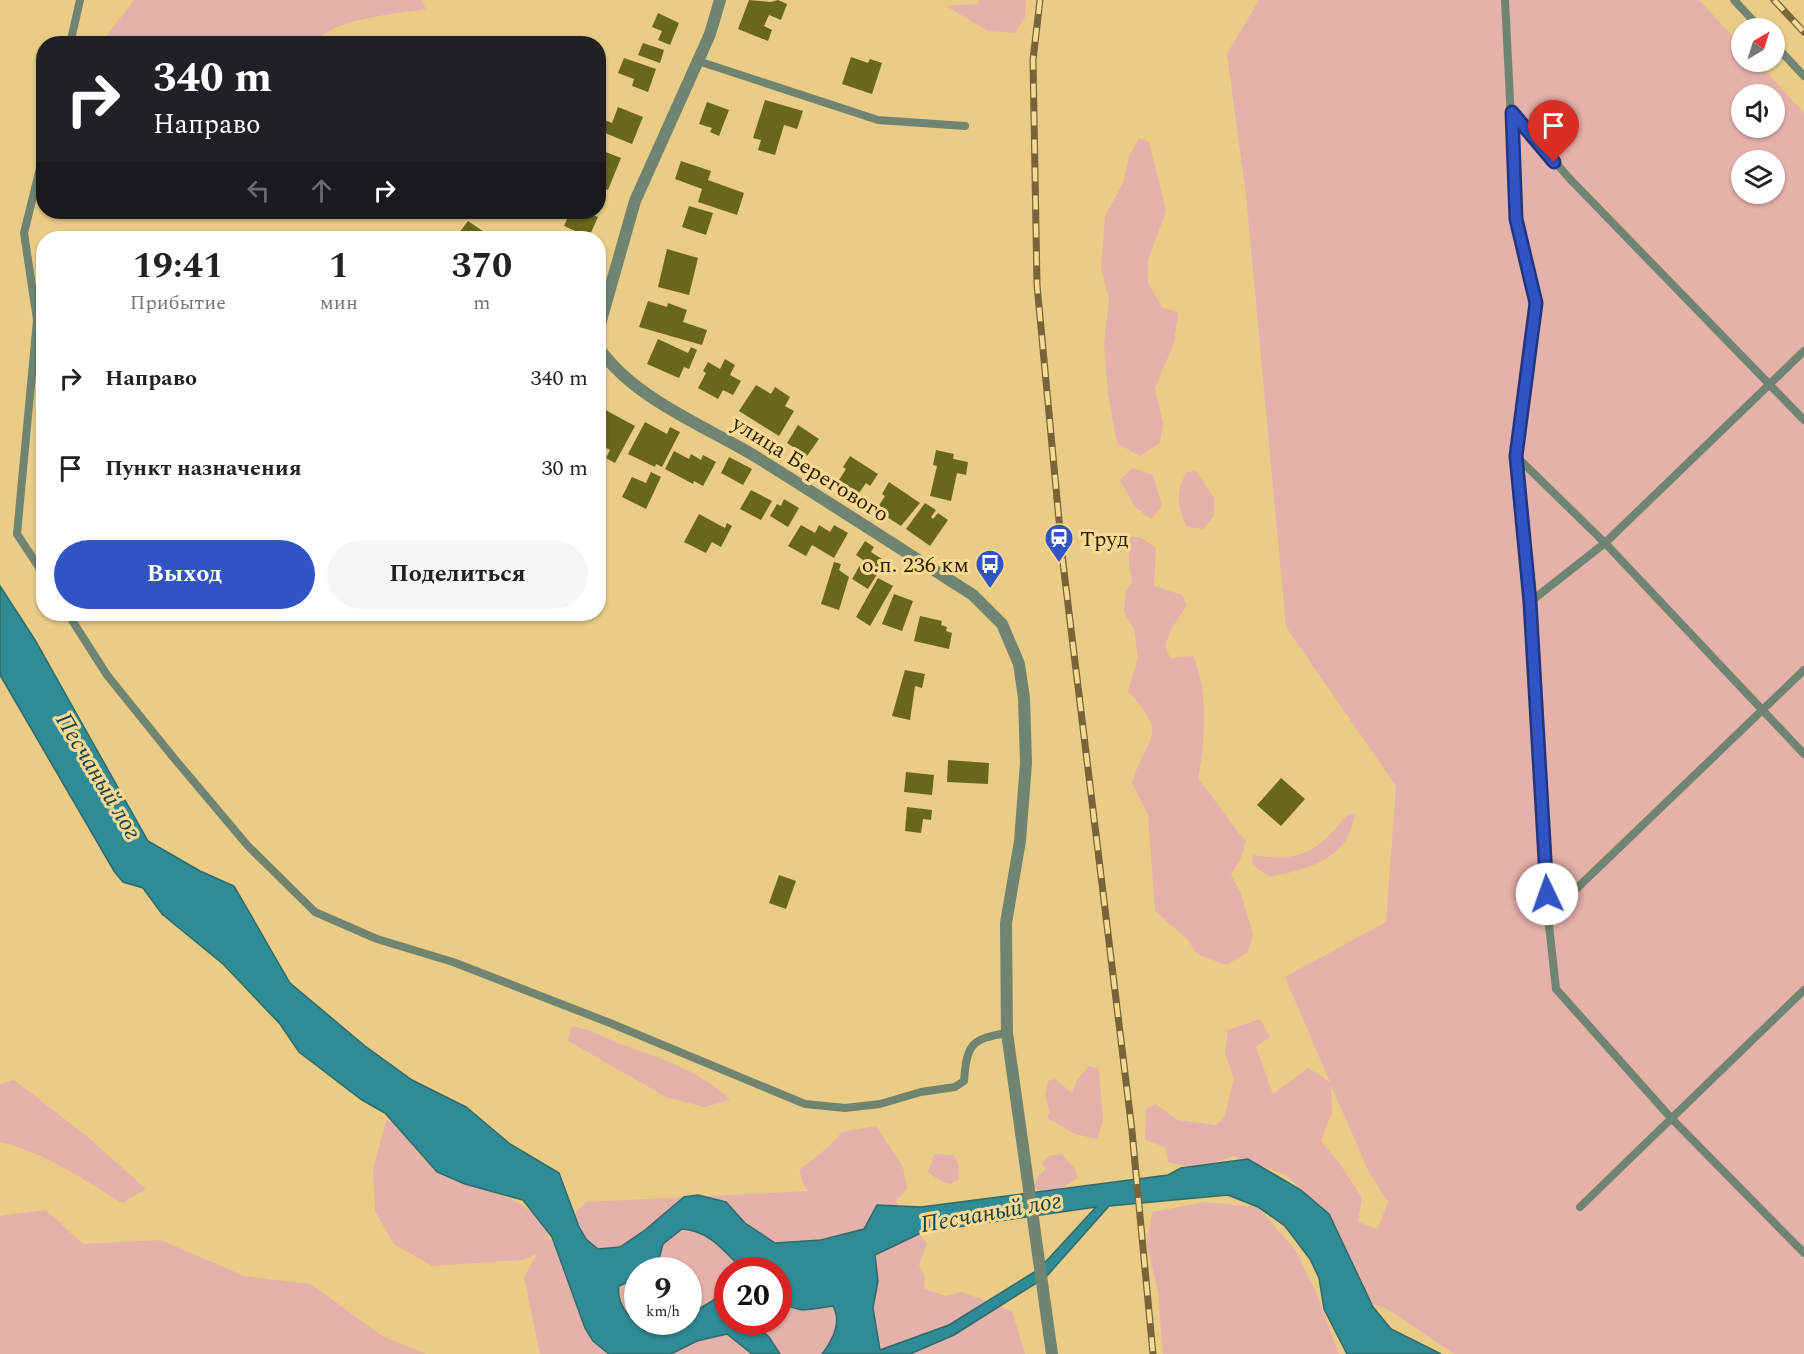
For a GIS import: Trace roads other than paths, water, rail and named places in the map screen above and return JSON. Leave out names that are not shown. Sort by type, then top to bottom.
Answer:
[{"type":"street","points":[[606,303],[635,201],[710,34],[720,0]]},
{"type":"street","name":"улица Берегового","points":[[606,358],[612,367],[664,404],[756,457],[973,595],[1002,624],[1019,664],[1024,698],[1026,764],[1020,841],[1006,923],[1007,1033]]},
{"type":"street","points":[[1007,1033],[1052,1354]]},
{"type":"lane","points":[[72,36],[80,0]]},
{"type":"lane","points":[[1505,0],[1516,219],[1536,303],[1516,456],[1530,602],[1548,916],[1556,989],[1671,1118],[1804,1253]]},
{"type":"lane","points":[[1734,0],[1751,18]]},
{"type":"lane","points":[[1785,56],[1804,76]]},
{"type":"lane","points":[[698,61],[878,120],[965,126]]},
{"type":"lane","points":[[1512,112],[1569,178],[1804,420]]},
{"type":"lane","points":[[36,184],[24,233],[36,313]]},
{"type":"lane","points":[[36,331],[17,534],[36,563]]},
{"type":"lane","points":[[1530,602],[1605,543],[1804,351]]},
{"type":"lane","points":[[1516,456],[1605,543],[1804,754]]},
{"type":"lane","points":[[72,621],[107,675],[173,757],[248,846],[315,912],[377,939],[453,962],[599,1019],[804,1104],[845,1108],[880,1104],[921,1092],[955,1087],[964,1081],[966,1059],[972,1043],[984,1036],[1007,1033]]},
{"type":"lane","points":[[1548,916],[1804,670]]},
{"type":"lane","points":[[1580,1207],[1804,990]]},
{"type":"water","name":"Песчаный лог","points":[[0,586],[35,640],[148,841],[200,871],[234,886],[290,983],[365,1046],[412,1080],[466,1107],[510,1144],[559,1173],[579,1227],[586,1239],[598,1249],[620,1247],[645,1230],[684,1197],[698,1195],[726,1202],[745,1223],[775,1243],[821,1240],[864,1229],[877,1205],[921,1207],[1168,1175],[1181,1168],[1248,1159],[1301,1190],[1329,1214],[1373,1307],[1391,1329],[1441,1354],[1347,1354],[1324,1309],[1319,1278],[1310,1259],[1285,1226],[1258,1207],[1228,1195],[1109,1206],[1046,1277],[954,1335],[910,1354],[822,1354],[836,1325],[836,1312],[833,1306],[804,1310],[792,1308],[792,1257],[731,1257],[709,1238],[682,1229],[663,1244],[660,1257],[624,1257],[624,1284],[619,1286],[619,1293],[624,1309],[624,1335],[702,1335],[702,1307],[714,1300],[714,1335],[723,1335],[697,1341],[671,1354],[609,1354],[593,1341],[585,1328],[552,1237],[523,1200],[465,1184],[437,1172],[385,1113],[362,1100],[299,1052],[280,1024],[223,964],[162,914],[143,888],[123,882],[114,871],[0,675]],"holes":[[[1096,1207],[1039,1269],[949,1325],[880,1350],[873,1308],[878,1281],[875,1255],[923,1232]]]},
{"type":"water","points":[[728,1335],[767,1335],[780,1354],[752,1354]]},
{"type":"railway","points":[[1040,0],[1033,60],[1037,285],[1063,563],[1132,1131],[1153,1354]]},
{"type":"railway","points":[[1774,0],[1804,32]]},
{"type":"place","name":"Труд","points":[[1059,564]]},
{"type":"place","name":"о.п. 236 км","points":[[990,590]]}]
